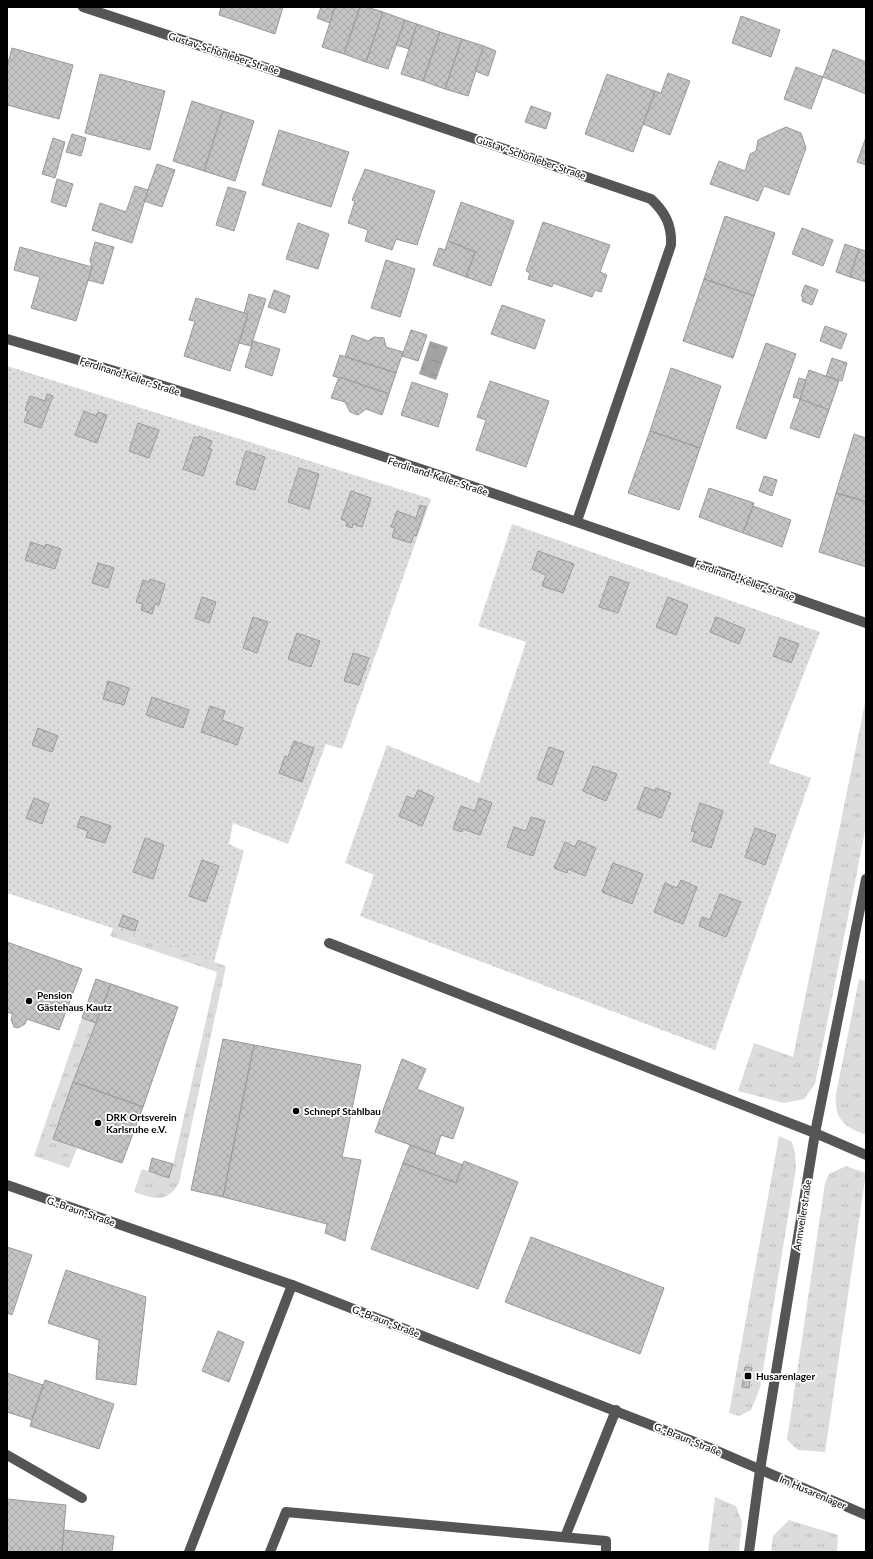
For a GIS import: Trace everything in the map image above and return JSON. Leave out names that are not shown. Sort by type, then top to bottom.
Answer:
[{"type":"street","name":"Gustav-Schönleber-Straße","points":[[83,7],[651,198],[659,206],[668,220],[672,230],[671,245],[577,521]]},
{"type":"street","name":"Ferdinand-Keller-Straße","points":[[7,339],[122,373],[577,521],[866,623]]},
{"type":"street","name":"Annweilerstraße","points":[[750,1552],[760,1470],[815,1133],[866,879]]},
{"type":"street","points":[[329,943],[815,1133],[866,1155]]},
{"type":"street","name":"G.-Braun-Straße","points":[[7,1185],[292,1285],[616,1410],[760,1470]]},
{"type":"street","points":[[189,1552],[292,1285]]},
{"type":"street","points":[[565,1538],[616,1410]]},
{"type":"street","points":[[7,1455],[82,1498]]},
{"type":"street","name":"Im Husarenlager","points":[[760,1470],[866,1515]]},
{"type":"street","points":[[270,1552],[286,1512],[606,1541],[606,1552]]},
{"type":"green space","points":[[7,366],[431,499],[342,749],[326,744],[288,844],[233,823],[229,844],[244,851],[214,962],[7,893]]},
{"type":"green space","points":[[512,524],[820,632],[769,763],[811,778],[715,1050],[360,916],[374,875],[345,863],[387,745],[479,783],[526,642],[478,626]]},
{"type":"green space","points":[[866,698],[866,826],[815,1084],[804,1099],[784,1103],[738,1091],[754,1043],[793,1057]]},
{"type":"green space","points":[[113,928],[226,966],[179,1183],[169,1194],[160,1198],[154,1198],[134,1192],[142,1169],[170,1178],[217,972],[110,936]]},
{"type":"green space","points":[[859,979],[866,981],[866,1135],[851,1129],[846,1125],[839,1115],[836,1102],[836,1094]]},
{"type":"green space","points":[[82,1018],[96,1023],[53,1139],[77,1148],[69,1168],[34,1156]]},
{"type":"green space","points":[[779,1136],[792,1142],[795,1153],[796,1168],[760,1388],[751,1410],[739,1416],[729,1413]]},
{"type":"green space","points":[[846,1166],[866,1173],[825,1452],[798,1450],[787,1440],[825,1183],[829,1174]]},
{"type":"green space","points":[[715,1497],[736,1506],[742,1522],[739,1552],[708,1552]]},
{"type":"green space","points":[[789,1520],[838,1535],[837,1552],[771,1552],[773,1536]]},
{"type":"water","points":[[430,341],[448,347],[436,380],[419,374]]},
{"type":"building","points":[[221,7],[283,7],[275,34],[219,15]]},
{"type":"building","points":[[321,7],[335,7],[330,23],[317,18]]},
{"type":"building","points":[[335,7],[360,7],[344,54],[322,47]]},
{"type":"building","points":[[360,7],[367,7],[383,12],[366,62],[344,54]]},
{"type":"building","points":[[383,12],[405,20],[388,69],[366,62]]},
{"type":"building","points":[[741,16],[780,30],[771,57],[732,43]]},
{"type":"building","points":[[405,20],[417,24],[409,49],[396,45]]},
{"type":"building","points":[[417,24],[440,32],[423,81],[401,74]]},
{"type":"building","points":[[440,32],[462,39],[445,89],[423,81]]},
{"type":"building","points":[[462,39],[484,46],[468,96],[445,89]]},
{"type":"building","points":[[484,46],[496,51],[488,76],[475,71]]},
{"type":"building","points":[[12,48],[73,65],[59,119],[7,105],[7,66]]},
{"type":"building","points":[[833,49],[866,62],[866,94],[823,77]]},
{"type":"building","points":[[796,67],[823,77],[811,109],[784,99]]},
{"type":"building","points":[[668,73],[690,81],[670,135],[643,124],[655,91],[661,93]]},
{"type":"building","points":[[100,74],[165,91],[150,150],[85,133]]},
{"type":"building","points":[[607,74],[655,91],[633,152],[585,134]]},
{"type":"building","points":[[192,101],[223,111],[204,171],[173,161]]},
{"type":"building","points":[[531,106],[551,113],[546,129],[525,122]]},
{"type":"building","points":[[223,111],[254,121],[235,181],[204,171]]},
{"type":"building","points":[[786,127],[801,133],[806,148],[789,195],[764,186],[758,201],[710,184],[719,161],[745,171],[750,154],[756,151],[758,140]]},
{"type":"building","points":[[279,130],[349,152],[331,207],[262,185]]},
{"type":"building","points":[[72,134],[86,138],[81,156],[66,152]]},
{"type":"building","points":[[866,137],[866,165],[857,162]]},
{"type":"building","points":[[53,138],[65,142],[55,178],[42,174]]},
{"type":"building","points":[[157,164],[175,170],[162,207],[144,201]]},
{"type":"building","points":[[365,169],[435,191],[417,245],[396,239],[392,250],[365,241],[368,230],[348,223],[355,201],[352,200]]},
{"type":"building","points":[[57,179],[73,184],[66,207],[51,202]]},
{"type":"building","points":[[135,186],[148,190],[132,243],[92,230],[100,203],[126,212]]},
{"type":"building","points":[[228,187],[246,192],[234,231],[216,225]]},
{"type":"building","points":[[461,202],[514,221],[491,286],[466,277],[475,252],[448,241]]},
{"type":"building","points":[[725,216],[775,233],[754,296],[704,279]]},
{"type":"building","points":[[543,222],[610,245],[600,272],[607,275],[601,292],[595,290],[592,297],[553,283],[552,287],[528,279],[530,273],[526,271]]},
{"type":"building","points":[[298,223],[329,234],[318,269],[286,259]]},
{"type":"building","points":[[802,228],[833,240],[823,266],[792,254]]},
{"type":"building","points":[[448,241],[475,252],[466,277],[433,265],[439,248],[445,250]]},
{"type":"building","points":[[95,242],[114,247],[103,284],[88,280],[92,267],[90,260]]},
{"type":"building","points":[[845,244],[859,249],[850,277],[836,272]]},
{"type":"building","points":[[20,247],[92,267],[76,321],[31,308],[40,277],[14,270]]},
{"type":"building","points":[[859,249],[866,251],[866,282],[850,277]]},
{"type":"building","points":[[386,260],[415,269],[400,317],[371,308]]},
{"type":"building","points":[[704,279],[754,296],[733,358],[683,341]]},
{"type":"building","points":[[805,285],[818,290],[812,305],[802,301],[803,297],[801,296]]},
{"type":"building","points":[[274,290],[290,296],[285,313],[268,307]]},
{"type":"building","points":[[249,294],[266,299],[251,346],[239,343],[248,314],[244,313]]},
{"type":"building","points":[[196,298],[248,314],[230,371],[184,356],[195,321],[189,320]]},
{"type":"building","points":[[502,305],[545,320],[535,349],[491,334]]},
{"type":"building","points":[[825,326],[847,334],[841,349],[820,341]]},
{"type":"building","points":[[411,330],[427,335],[418,361],[402,356]]},
{"type":"building","points":[[352,335],[368,341],[374,337],[384,338],[386,347],[403,352],[396,373],[345,357]]},
{"type":"building","points":[[253,341],[280,349],[272,376],[245,367]]},
{"type":"building","points":[[766,343],[796,354],[766,439],[736,428]]},
{"type":"building","points":[[340,355],[396,373],[389,394],[333,376]]},
{"type":"building","points":[[832,358],[847,363],[842,381],[826,376]]},
{"type":"building","points":[[671,368],[721,386],[700,448],[650,431]]},
{"type":"building","points":[[809,370],[839,381],[829,410],[800,399]]},
{"type":"building","points":[[339,377],[389,394],[382,415],[366,409],[358,415],[350,412],[345,402],[331,398]]},
{"type":"building","points":[[799,378],[806,380],[800,399],[793,397]]},
{"type":"building","points":[[490,381],[549,401],[526,467],[476,450],[486,420],[477,417]]},
{"type":"building","points":[[412,382],[448,394],[438,427],[401,415]]},
{"type":"building","points":[[47,394],[53,396],[41,428],[24,422],[28,411],[25,410],[30,396],[45,401]]},
{"type":"building","points":[[800,399],[829,410],[819,438],[790,428]]},
{"type":"building","points":[[84,411],[96,416],[98,412],[107,415],[97,443],[75,435]]},
{"type":"building","points":[[138,423],[159,430],[149,458],[129,451]]},
{"type":"building","points":[[650,431],[700,448],[679,510],[628,493]]},
{"type":"building","points":[[854,434],[866,438],[866,502],[836,493]]},
{"type":"building","points":[[199,436],[212,441],[209,449],[212,449],[203,476],[183,469],[194,437],[198,438]]},
{"type":"building","points":[[246,451],[265,457],[255,490],[236,484]]},
{"type":"building","points":[[299,468],[319,474],[309,509],[288,502]]},
{"type":"building","points":[[764,476],[777,480],[772,496],[759,491]]},
{"type":"building","points":[[709,488],[754,503],[743,533],[699,517]]},
{"type":"building","points":[[351,491],[371,498],[362,527],[353,524],[352,528],[346,526],[347,522],[341,519]]},
{"type":"building","points":[[836,493],[866,502],[866,567],[819,552]]},
{"type":"building","points":[[420,505],[426,507],[416,536],[414,535],[411,543],[392,537],[395,528],[391,527],[397,511],[416,518]]},
{"type":"building","points":[[753,506],[791,520],[782,547],[743,533]]},
{"type":"building","points":[[31,542],[45,547],[46,544],[61,549],[55,569],[25,560]]},
{"type":"building","points":[[538,551],[574,564],[563,593],[542,586],[546,575],[532,569]]},
{"type":"building","points":[[98,563],[114,568],[108,588],[92,583]]},
{"type":"building","points":[[610,576],[629,583],[618,613],[599,607]]},
{"type":"building","points":[[150,579],[165,584],[159,605],[155,604],[152,614],[141,610],[143,604],[136,602],[143,580],[149,582]]},
{"type":"building","points":[[202,597],[216,602],[209,623],[195,618]]},
{"type":"building","points":[[668,597],[688,605],[676,635],[656,627]]},
{"type":"building","points":[[253,617],[268,622],[257,653],[243,648]]},
{"type":"building","points":[[716,617],[745,629],[739,644],[710,632]]},
{"type":"building","points":[[297,633],[320,641],[311,667],[288,659]]},
{"type":"building","points":[[780,637],[799,644],[791,663],[773,656]]},
{"type":"building","points":[[353,653],[369,658],[359,685],[344,681]]},
{"type":"building","points":[[108,681],[129,688],[124,705],[103,699]]},
{"type":"building","points":[[152,697],[189,710],[183,728],[146,715]]},
{"type":"building","points":[[210,706],[225,711],[222,720],[243,728],[237,745],[201,732]]},
{"type":"building","points":[[38,728],[58,736],[52,752],[32,745]]},
{"type":"building","points":[[294,741],[314,748],[302,782],[279,773],[285,756],[288,757]]},
{"type":"building","points":[[549,747],[564,752],[552,785],[537,779]]},
{"type":"building","points":[[593,766],[617,774],[606,801],[583,791]]},
{"type":"building","points":[[645,787],[655,791],[656,788],[671,793],[661,818],[637,809]]},
{"type":"building","points":[[418,790],[434,797],[422,826],[399,816],[407,796],[414,799]]},
{"type":"building","points":[[34,798],[49,804],[42,824],[26,818]]},
{"type":"building","points":[[479,798],[492,803],[480,835],[463,829],[462,832],[453,829],[461,806],[475,811]]},
{"type":"building","points":[[700,803],[723,811],[711,848],[692,841],[695,832],[691,831]]},
{"type":"building","points":[[81,816],[111,826],[105,843],[86,837],[88,831],[77,827]]},
{"type":"building","points":[[531,817],[545,821],[533,856],[507,847],[514,827],[526,831]]},
{"type":"building","points":[[755,828],[776,835],[765,865],[745,857]]},
{"type":"building","points":[[145,838],[164,845],[153,879],[133,872]]},
{"type":"building","points":[[578,840],[596,848],[585,876],[568,869],[567,873],[554,868],[565,842],[575,847]]},
{"type":"building","points":[[202,860],[219,866],[206,902],[189,896]]},
{"type":"building","points":[[613,863],[643,874],[632,904],[602,892]]},
{"type":"building","points":[[681,880],[697,887],[683,924],[654,912],[665,883],[677,888]]},
{"type":"building","points":[[720,894],[741,902],[726,937],[699,926],[702,917],[710,920]]},
{"type":"building","points":[[123,915],[138,921],[135,931],[119,926]]},
{"type":"building","points":[[7,942],[82,969],[59,1030],[27,1019],[25,1024],[18,1028],[14,1027],[11,1019],[13,1014],[7,1012]]},
{"type":"building","points":[[96,979],[111,984],[96,1023],[82,1018]]},
{"type":"building","points":[[111,984],[178,1007],[143,1107],[73,1082]]},
{"type":"building","points":[[223,1039],[254,1045],[223,1197],[191,1190]]},
{"type":"building","name":"Schnepf Stahlbau","points":[[254,1045],[361,1065],[342,1157],[361,1160],[345,1241],[325,1233],[327,1224],[223,1197]]},
{"type":"building","points":[[402,1059],[426,1069],[417,1089],[464,1108],[453,1139],[441,1135],[435,1154],[375,1132]]},
{"type":"building","name":"DRK Ortsverein Karlsruhe e.V.","points":[[73,1082],[143,1107],[122,1163],[53,1139]]},
{"type":"building","points":[[410,1145],[463,1165],[456,1183],[403,1163]]},
{"type":"building","points":[[152,1158],[173,1164],[169,1178],[149,1171]]},
{"type":"building","points":[[464,1161],[518,1182],[478,1289],[371,1249],[403,1163],[456,1183]]},
{"type":"building","points":[[531,1237],[664,1288],[640,1354],[505,1302]]},
{"type":"building","points":[[7,1247],[32,1255],[12,1315],[7,1313]]},
{"type":"building","points":[[66,1270],[146,1297],[136,1385],[96,1379],[99,1340],[48,1323]]},
{"type":"building","points":[[218,1331],[244,1342],[229,1382],[202,1371]]},
{"type":"building","points":[[745,1367],[752,1368],[749,1388],[742,1387]]},
{"type":"building","points":[[7,1373],[43,1385],[32,1420],[7,1412]]},
{"type":"building","points":[[45,1380],[114,1404],[99,1449],[30,1426]]},
{"type":"building","points":[[7,1499],[66,1505],[62,1552],[7,1552]]},
{"type":"building","points":[[64,1530],[114,1536],[112,1552],[62,1552]]},
{"type":"place","name":"Pension Gästehaus Kautz","points":[[29,1001]]},
{"type":"place","name":"Schnepf Stahlbau","points":[[296,1111]]},
{"type":"place","name":"DRK Ortsverein Karlsruhe e.V.","points":[[98,1123]]},
{"type":"place","name":"Husarenlager","points":[[748,1376]]}]
